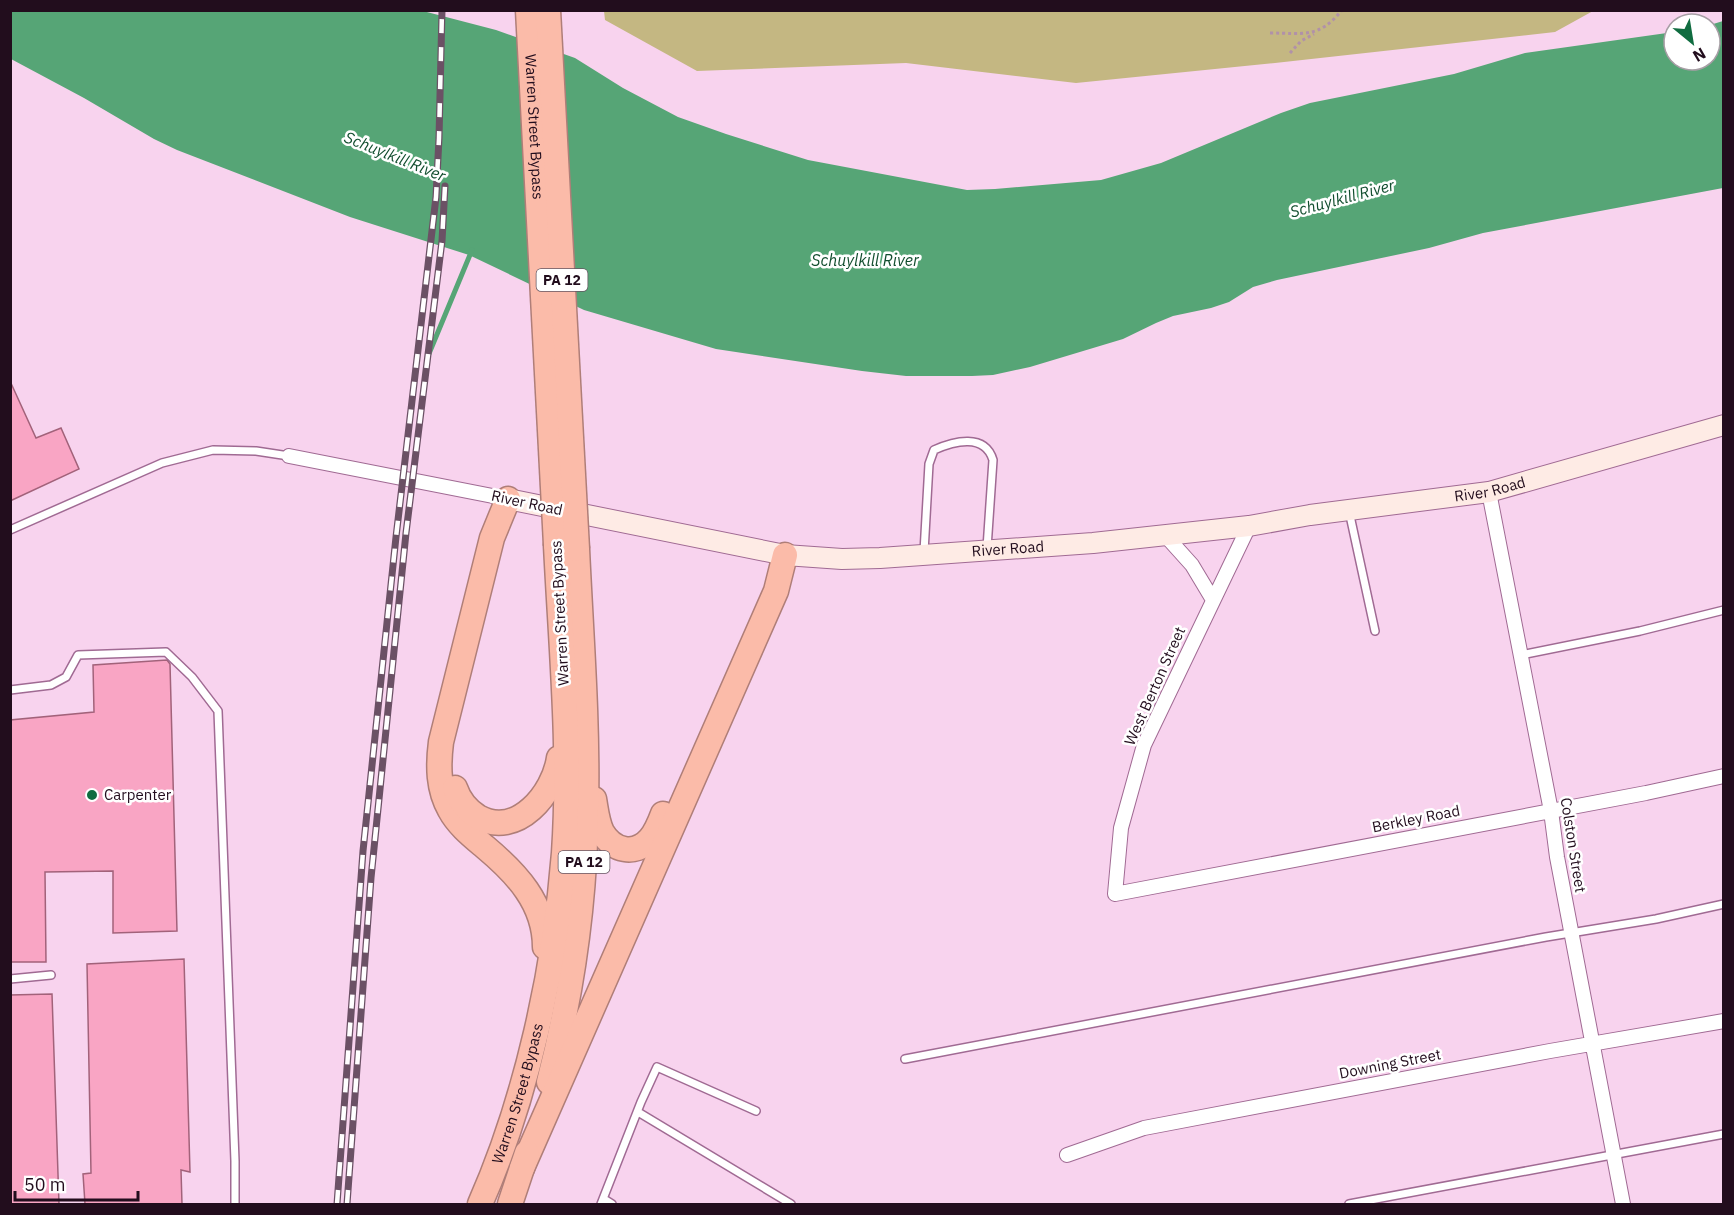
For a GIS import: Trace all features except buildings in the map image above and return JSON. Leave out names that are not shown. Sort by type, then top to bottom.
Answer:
[{"type":"highway","name":"Warren Street Bypass","points":[[510,1204],[550,1078],[576,946],[584,853],[586,761],[566,547],[528,10]]},
{"type":"highway","name":"Warren Street Bypass","points":[[480,1204],[513,1117],[526,1072],[544,988],[564,852],[566,547],[548,10]]},
{"type":"highway","points":[[508,499],[504,541],[453,752],[454,784],[465,807],[482,819],[501,822],[523,815],[532,808],[549,788],[554,775],[565,719]]},
{"type":"highway","points":[[508,499],[492,538],[441,742],[439,772],[445,799],[457,821],[516,875],[533,899],[543,927],[545,941],[544,988]]},
{"type":"highway","points":[[586,761],[598,821],[607,838],[621,849],[629,850],[643,846],[657,827],[764,585],[785,555]]},
{"type":"highway","points":[[522,1168],[776,591],[785,555]]},
{"type":"street","name":"River Road","points":[[289,456],[785,555],[842,559],[1035,548],[1165,535],[1249,526],[1349,510],[1489,492],[1724,425]]},
{"type":"street","name":"Colston Street","points":[[1489,492],[1551,811],[1557,857],[1623,1204]]},
{"type":"street","name":"West Berton Street","points":[[1115,894],[1121,828],[1144,746],[1249,526]]},
{"type":"street","points":[[1165,535],[1192,565],[1213,600]]},
{"type":"street","name":"Berkley Road","points":[[1115,894],[1646,793],[1724,776]]},
{"type":"street","name":"Downing Street","points":[[1067,1155],[1144,1128],[1724,1021]]},
{"type":"lane","points":[[924,555],[929,464],[934,450],[959,441],[974,441],[991,452],[993,460],[987,551]]},
{"type":"lane","points":[[10,530],[162,463],[213,450],[256,451],[289,456]]},
{"type":"lane","points":[[1349,510],[1375,631]]},
{"type":"lane","points":[[1521,655],[1640,632],[1724,610]]},
{"type":"lane","points":[[10,690],[51,685],[66,677],[78,655],[166,652],[192,677],[218,711],[235,1204]]},
{"type":"lane","points":[[905,1059],[1656,919],[1724,904]]},
{"type":"lane","points":[[10,979],[51,975]]},
{"type":"lane","points":[[612,1204],[602,1202],[657,1067],[756,1111]]},
{"type":"lane","points":[[638,1112],[791,1204]]},
{"type":"lane","points":[[1349,1204],[1724,1134]]},
{"type":"path","points":[[1290,53],[1301,41],[1331,24],[1342,10]]},
{"type":"path","points":[[1270,33],[1311,33],[1320,30]]},
{"type":"shaded area","points":[[604,10],[1593,11],[1555,32],[1076,83],[906,63],[697,71],[605,20]]},
{"type":"water","name":"Schuylkill River","points":[[10,11],[423,11],[496,30],[575,58],[623,88],[678,117],[726,134],[808,160],[967,190],[1101,180],[1161,163],[1310,103],[1454,74],[1525,53],[1662,34],[1662,72],[1722,72],[1723,21],[1723,188],[1483,233],[1429,248],[1277,280],[1253,287],[1229,302],[1173,316],[1123,339],[1030,367],[993,375],[906,376],[716,349],[584,310],[469,255],[350,217],[177,150],[11,59]]},
{"type":"waterway","points":[[428,356],[472,250]]},
{"type":"railway","points":[[337,1204],[363,851],[396,537],[436,197],[442,10]]},
{"type":"railway","points":[[347,1204],[371,878],[406,533],[442,241],[445,186]]},
{"type":"place","name":"Carpenter","points":[[92,795]]}]
